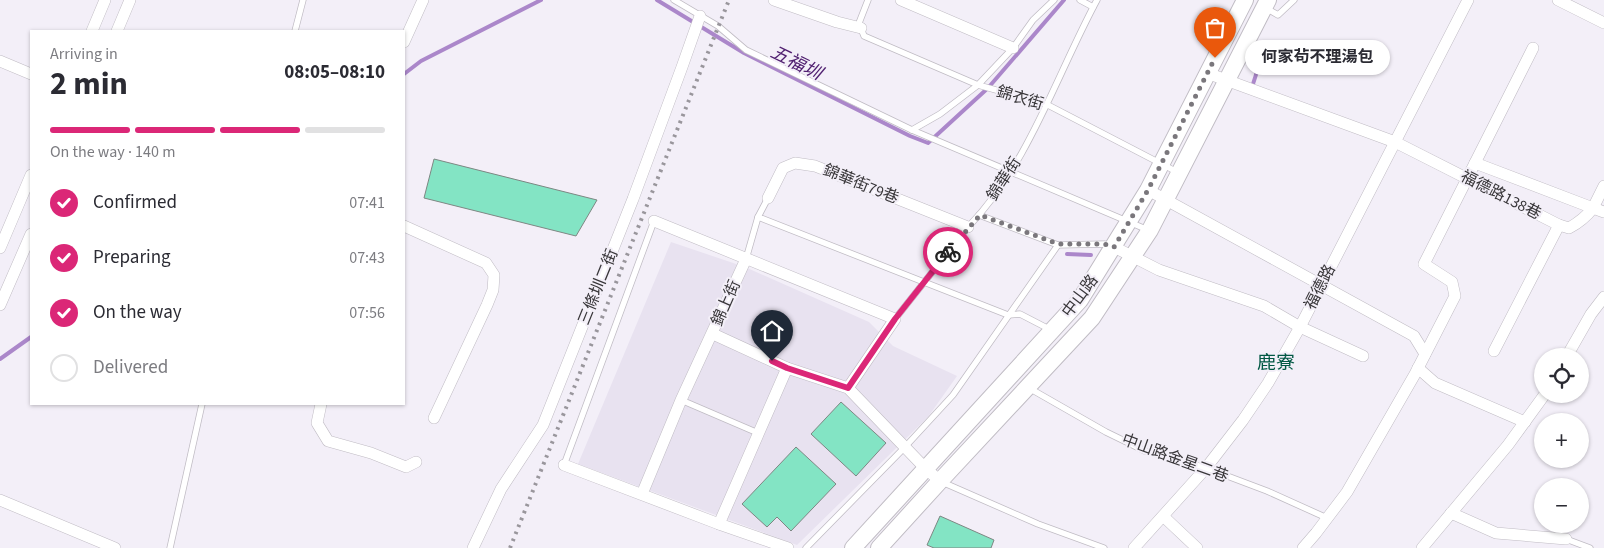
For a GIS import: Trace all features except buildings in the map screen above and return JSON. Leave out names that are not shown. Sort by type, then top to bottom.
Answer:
[{"type":"street","points":[[92,30],[105,0]]},
{"type":"street","points":[[117,30],[130,0]]},
{"type":"street","points":[[405,40],[423,0]]},
{"type":"street","name":"錦衣街","points":[[774,0],[837,22],[861,28]]},
{"type":"street","points":[[901,0],[1013,48]]},
{"type":"street","name":"中山路","points":[[853,548],[1080,300],[1130,222],[1148,190],[1245,0]]},
{"type":"street","name":"福德路","points":[[1134,548],[1164,517],[1206,468],[1243,420],[1263,390],[1300,326],[1468,0]]},
{"type":"street","points":[[1558,0],[1604,23]]},
{"type":"street","name":"中山路","points":[[879,548],[1092,318],[1150,230],[1227,80],[1261,2]]},
{"type":"street","name":"三條圳二街","points":[[473,548],[501,489],[543,425],[633,199],[698,21]]},
{"type":"street","points":[[1303,548],[1328,518],[1346,492],[1418,368],[1456,296],[1452,282],[1424,264],[1533,48]]},
{"type":"street","points":[[0,60],[30,74]]},
{"type":"street","name":"福德路138巷","points":[[1207,73],[1395,142],[1560,225],[1569,228],[1599,210]]},
{"type":"street","name":"錦華街79巷","points":[[768,198],[783,168],[795,163],[815,166],[968,227]]},
{"type":"street","points":[[1475,163],[1599,210],[1604,186]]},
{"type":"street","points":[[0,248],[30,176]]},
{"type":"street","points":[[1148,190],[1414,336],[1424,354]]},
{"type":"street","points":[[654,221],[746,259]]},
{"type":"street","points":[[1494,351],[1560,225]]},
{"type":"street","points":[[405,226],[486,264],[494,275],[493,290],[487,305],[434,418]]},
{"type":"street","points":[[0,305],[30,236]]},
{"type":"street","points":[[1114,247],[1159,270],[1264,306],[1300,326],[1363,356]]},
{"type":"street","name":"錦上街","points":[[642,494],[681,400],[746,259],[895,319]]},
{"type":"street","points":[[1572,348],[1591,314],[1604,297]]},
{"type":"street","name":"錦華街","points":[[848,388],[895,319]]},
{"type":"street","points":[[713,334],[787,368],[848,388],[925,468],[940,480]]},
{"type":"street","points":[[719,524],[787,368]]},
{"type":"street","points":[[1418,368],[1435,383],[1525,422]]},
{"type":"street","points":[[1422,548],[1508,445],[1539,403]]},
{"type":"street","points":[[320,405],[317,423],[328,441],[371,453],[406,467],[416,462]]},
{"type":"street","points":[[564,465],[788,548]]},
{"type":"street","points":[[0,500],[115,548]]},
{"type":"street","points":[[1451,512],[1496,533],[1566,539]]},
{"type":"street","points":[[1164,517],[1198,548]]},
{"type":"lane","points":[[295,30],[303,0]]},
{"type":"lane","points":[[674,0],[698,21],[718,26],[746,50],[912,130],[1150,230]]},
{"type":"lane","points":[[861,28],[859,23],[868,0]]},
{"type":"lane","points":[[912,130],[940,114],[978,85],[1013,48],[1033,20],[1054,0]]},
{"type":"lane","points":[[1080,0],[1093,7]]},
{"type":"lane","name":"錦華街","points":[[895,319],[968,227],[980,215],[1012,172],[1097,0]]},
{"type":"lane","points":[[1261,2],[1278,15],[1294,0]]},
{"type":"lane","name":"錦衣街","points":[[861,28],[864,36],[978,85],[1046,104],[1180,173]]},
{"type":"lane","points":[[746,259],[758,217],[768,198]]},
{"type":"lane","points":[[980,215],[1058,244],[1104,244],[1114,247]]},
{"type":"lane","points":[[758,217],[1008,315],[1020,314],[1052,330]]},
{"type":"lane","points":[[564,465],[654,221]]},
{"type":"lane","points":[[806,548],[953,395],[1058,244]]},
{"type":"lane","name":"中山路金星二巷","points":[[1028,388],[1106,432],[1145,451],[1206,468],[1328,518]]},
{"type":"lane","points":[[681,400],[758,433]]},
{"type":"lane","points":[[170,548],[202,405]]},
{"type":"lane","points":[[940,480],[1038,524],[1104,548]]},
{"type":"lane","points":[[1566,539],[1590,548]]},
{"type":"shaded area","points":[[671,242],[745,267],[869,322],[893,346],[957,376],[928,417],[797,545],[578,464]]},
{"type":"waterway","name":"五福圳","points":[[405,73],[421,61],[541,0]]},
{"type":"waterway","name":"五福圳","points":[[657,0],[744,53],[910,136],[928,143],[988,88],[1064,0]]},
{"type":"waterway","points":[[1253,84],[1261,59]]},
{"type":"waterway","points":[[1067,254],[1091,255]]},
{"type":"waterway","name":"五福圳","points":[[0,359],[30,338]]},
{"type":"railway","points":[[510,548],[729,0]]},
{"type":"way so far","points":[[948,252],[980,215],[1058,244],[1104,244],[1114,247],[1148,190],[1215,58]]},
{"type":"place","name":"何家茍不理湯包","points":[[1215,58]]},
{"type":"district","name":"鹿寮","points":[[1276,363]]},
{"type":"route","points":[[772,361],[787,368],[848,388],[895,319],[948,252]]}]
